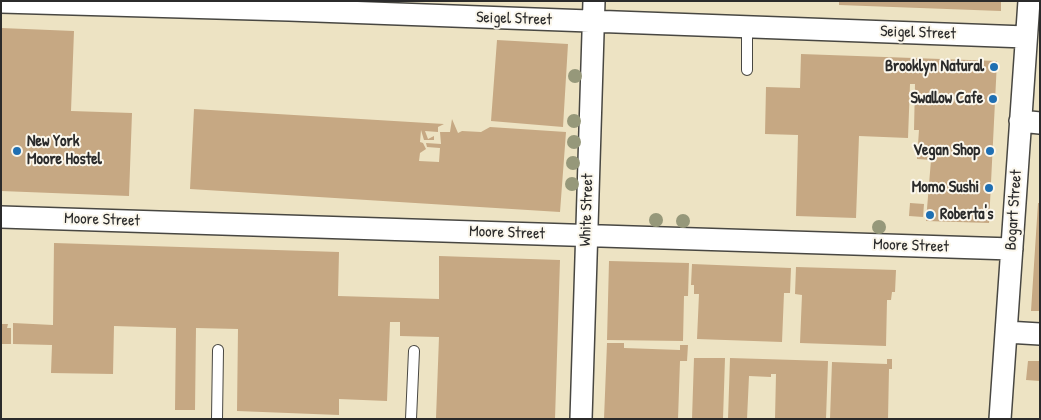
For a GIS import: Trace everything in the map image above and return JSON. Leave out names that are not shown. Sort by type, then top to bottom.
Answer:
[{"type":"street","name":"Bogart Street","points":[[1000,419],[1012,249],[1030,122],[1026,37],[1029,1]]},
{"type":"street","name":"Seigel Street","points":[[1,2],[289,5],[594,12],[747,28],[1026,37]]},
{"type":"street","name":"White Street","points":[[581,419],[594,12]]},
{"type":"street","name":"Moore Street","points":[[1,217],[1012,249]]},
{"type":"street","points":[[1006,332],[1040,334]]},
{"type":"lane","points":[[747,28],[747,70]]},
{"type":"lane","points":[[217,419],[218,350]]},
{"type":"lane","points":[[411,419],[414,351]]},
{"type":"building","points":[[839,1],[1001,1],[1001,11],[839,5]]},
{"type":"building","points":[[1,28],[74,31],[71,111],[132,113],[129,196],[1,191]]},
{"type":"building","points":[[497,40],[568,44],[563,127],[491,121]]},
{"type":"building","points":[[801,54],[997,61],[989,223],[926,221],[931,160],[917,159],[919,130],[914,130],[915,84],[910,84],[908,138],[859,136],[856,218],[796,216],[798,135],[765,134],[766,87],[800,88]]},
{"type":"building","points":[[194,109],[444,124],[438,127],[438,132],[425,131],[428,139],[434,136],[434,140],[424,140],[421,130],[420,142],[423,143],[426,149],[420,153],[419,161],[439,162],[440,148],[427,147],[426,143],[441,144],[440,132],[450,132],[452,119],[458,133],[462,131],[481,132],[490,127],[566,132],[560,212],[190,189]]},
{"type":"building","points":[[910,203],[924,204],[923,217],[909,216]]},
{"type":"building","points":[[1038,203],[1040,203],[1040,311],[1031,311]]},
{"type":"building","points":[[54,243],[339,252],[338,296],[439,299],[439,256],[560,260],[555,419],[436,418],[439,337],[400,336],[400,322],[390,322],[387,401],[339,399],[339,415],[237,411],[238,329],[196,328],[195,410],[175,410],[176,328],[114,326],[113,374],[51,373],[52,345],[13,344],[13,323],[53,325]]},
{"type":"building","points":[[609,261],[689,263],[688,296],[684,296],[683,341],[607,340]]},
{"type":"building","points":[[692,264],[791,268],[790,293],[784,293],[782,342],[697,339],[699,294],[694,294],[694,285],[691,285]]},
{"type":"building","points":[[796,267],[896,270],[895,292],[892,292],[891,300],[887,300],[886,346],[800,343],[802,295],[795,294]]},
{"type":"building","points":[[1,324],[8,324],[7,328],[11,328],[11,344],[1,344]]},
{"type":"building","points":[[607,343],[624,343],[624,348],[680,350],[680,345],[688,345],[687,361],[680,361],[678,419],[604,419]]},
{"type":"building","points":[[694,358],[725,358],[723,419],[692,419]]},
{"type":"building","points":[[730,358],[828,361],[826,419],[775,419],[776,374],[771,374],[771,377],[749,376],[747,419],[728,419]]},
{"type":"building","points":[[887,359],[892,359],[892,369],[889,369],[888,419],[830,419],[832,362],[887,364]]},
{"type":"building","points":[[1028,361],[1040,361],[1040,381],[1026,380]]},
{"type":"place","name":"Brooklyn Natural","points":[[994,67]]},
{"type":"place","name":"Swallow Cafe","points":[[993,99]]},
{"type":"place","name":"New York Moore Hostel","points":[[17,151]]},
{"type":"place","name":"Vegan Shop","points":[[990,151]]},
{"type":"place","name":"Momo Sushi","points":[[989,188]]},
{"type":"place","name":"Roberta's","points":[[930,215]]}]
